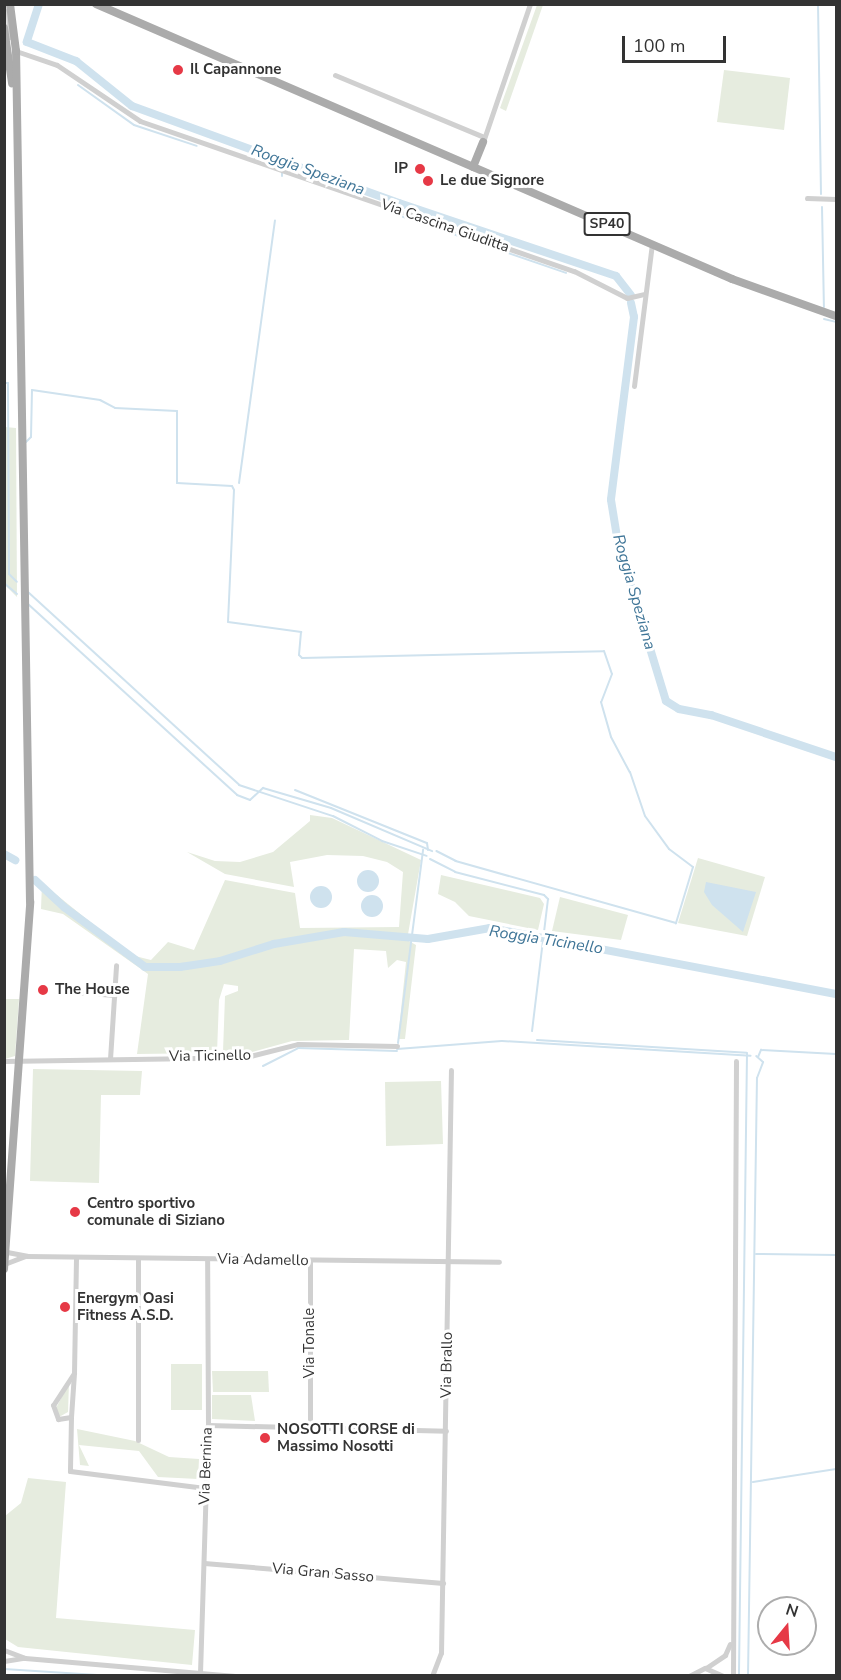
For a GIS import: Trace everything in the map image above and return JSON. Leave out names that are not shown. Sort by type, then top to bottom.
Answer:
[{"type":"main road","points":[[5,1266],[6,1220],[21,1062],[30,902],[16,51],[10,4]]},
{"type":"main road","name":"SP40","points":[[96,4],[774,296],[837,316]]},
{"type":"main road","points":[[4,28],[8,73],[15,92]]},
{"type":"main road","points":[[473,167],[483,139]]},
{"type":"street","points":[[6,57],[10,4]]},
{"type":"street","points":[[335,75],[483,139],[530,4]]},
{"type":"street","name":"Via Cascina Giuditta","points":[[16,51],[57,65],[140,121],[574,271],[627,298],[644,294]]},
{"type":"street","points":[[807,198],[837,199]]},
{"type":"street","points":[[634,386],[652,243]]},
{"type":"street","points":[[110,1059],[116,965]]},
{"type":"street","points":[[60,991],[115,994]]},
{"type":"street","name":"Via Ticinello","points":[[4,1061],[246,1057],[298,1044],[397,1046]]},
{"type":"street","points":[[734,1676],[731,1643],[736,1061]]},
{"type":"street","name":"Via Brallo","points":[[441,1676],[451,1070]]},
{"type":"street","points":[[6,1250],[27,1256]]},
{"type":"street","points":[[5,1266],[27,1256]]},
{"type":"street","name":"Via Adamello","points":[[27,1256],[499,1262]]},
{"type":"street","points":[[76,1257],[70,1471],[140,1477],[154,1483],[205,1488]]},
{"type":"street","points":[[138,1258],[138,1440]]},
{"type":"street","name":"Via Bernina","points":[[200,1673],[207,1425],[207,1259]]},
{"type":"street","name":"Via Tonale","points":[[310,1261],[310,1425]]},
{"type":"street","points":[[71,1417],[58,1419],[53,1405],[74,1373]]},
{"type":"street","points":[[207,1425],[310,1425],[446,1431]]},
{"type":"street","name":"Via Gran Sasso","points":[[204,1563],[443,1583]]},
{"type":"street","points":[[688,1676],[725,1655],[731,1643]]},
{"type":"street","points":[[4,1650],[25,1658]]},
{"type":"street","points":[[4,1661],[25,1658],[235,1676]]},
{"type":"street","name":"Via Brallo","points":[[432,1676],[440,1660]]},
{"type":"street","points":[[705,1668],[723,1676]]},
{"type":"shaded area","points":[[537,5],[543,5],[506,111],[500,108]]},
{"type":"shaded area","points":[[724,70],[790,78],[784,130],[717,122]]},
{"type":"shaded area","points":[[5,427],[16,428],[17,597],[5,585]]},
{"type":"shaded area","points":[[310,815],[332,818],[421,860],[407,940],[416,945],[405,1039],[398,1039],[406,962],[397,960],[388,968],[386,951],[354,949],[349,1040],[292,1041],[252,1052],[223,1052],[225,996],[238,991],[238,986],[224,984],[219,1000],[217,1053],[137,1054],[148,974],[63,914],[41,909],[42,883],[131,955],[151,960],[168,942],[194,950],[225,880],[295,893],[300,928],[399,927],[403,872],[387,862],[363,856],[327,855],[290,862],[294,887],[225,874],[187,852],[215,861],[240,862],[273,852],[310,821]]},
{"type":"shaded area","points":[[698,858],[765,877],[747,936],[678,923]]},
{"type":"shaded area","points":[[441,875],[540,898],[544,904],[538,930],[469,916],[455,902],[438,894]]},
{"type":"shaded area","points":[[560,897],[628,915],[621,940],[552,931]]},
{"type":"shaded area","points":[[5,999],[19,999],[15,1056],[5,1059]]},
{"type":"shaded area","points":[[33,1069],[142,1071],[140,1095],[101,1095],[99,1183],[30,1181]]},
{"type":"shaded area","points":[[441,1081],[443,1144],[386,1146],[385,1082]]},
{"type":"shaded area","points":[[171,1364],[202,1364],[202,1410],[171,1410]]},
{"type":"shaded area","points":[[212,1371],[268,1371],[269,1392],[213,1392]]},
{"type":"shaded area","points":[[69,1383],[68,1412],[59,1417],[56,1408]]},
{"type":"shaded area","points":[[212,1395],[251,1395],[255,1421],[212,1419]]},
{"type":"shaded area","points":[[77,1429],[135,1441],[169,1457],[199,1459],[198,1479],[158,1477],[139,1451],[79,1445],[89,1466],[80,1465]]},
{"type":"shaded area","points":[[28,1478],[66,1482],[56,1618],[195,1630],[192,1665],[18,1647],[5,1639],[5,1516],[21,1503]]},
{"type":"water","points":[[368,870],[376,873],[379,881],[376,889],[368,892],[360,889],[357,881],[360,873]]},
{"type":"water","points":[[706,882],[756,892],[743,932],[712,905],[704,892]]},
{"type":"water","points":[[321,886],[329,889],[332,897],[329,905],[321,908],[313,905],[310,897],[313,889]]},
{"type":"water","points":[[372,895],[380,898],[383,906],[380,914],[372,917],[364,914],[361,906],[364,898]]},
{"type":"waterway","name":"Roggia Speziana","points":[[39,4],[27,42],[76,61],[132,106],[399,203],[616,276],[631,295]]},
{"type":"waterway","points":[[818,4],[821,194]]},
{"type":"waterway","points":[[78,85],[134,125],[197,146]]},
{"type":"waterway","name":"Roggia Speziana","points":[[285,166],[286,162]]},
{"type":"waterway","points":[[822,207],[824,307]]},
{"type":"waterway","points":[[392,213],[566,273]]},
{"type":"waterway","points":[[239,483],[275,220]]},
{"type":"waterway","name":"Roggia Speziana","points":[[631,303],[634,317],[611,500],[618,543],[666,701],[679,709],[711,715],[836,757]]},
{"type":"waterway","points":[[824,319],[836,322]]},
{"type":"waterway","points":[[4,383],[8,383],[9,574],[17,582]]},
{"type":"waterway","points":[[26,442],[31,437],[32,390],[100,400],[115,408],[177,411],[177,483],[232,486],[234,490],[228,622],[301,632],[299,655],[302,658],[604,651],[612,674],[601,702],[611,737],[630,772],[645,816],[669,849],[693,867],[676,923],[456,861],[436,851]]},
{"type":"waterway","points":[[4,583],[17,594]]},
{"type":"waterway","points":[[28,592],[239,785],[333,816],[382,841],[427,856]]},
{"type":"waterway","points":[[28,604],[237,795],[250,800],[263,788],[331,808],[432,851]]},
{"type":"waterway","points":[[295,790],[427,843],[428,850]]},
{"type":"waterway","points":[[398,1043],[423,850]]},
{"type":"waterway","name":"Roggia Ticinello","points":[[4,854],[15,860]]},
{"type":"waterway","points":[[430,859],[455,872],[544,895],[548,899],[532,1031]]},
{"type":"waterway","name":"Roggia Ticinello","points":[[35,880],[64,907],[145,967],[180,967],[220,961],[274,944],[344,932],[428,939],[490,928],[836,994]]},
{"type":"waterway","points":[[537,1040],[747,1053],[739,1676]]},
{"type":"waterway","points":[[397,1049],[502,1041],[751,1056]]},
{"type":"waterway","points":[[263,1066],[298,1048],[397,1051]]},
{"type":"waterway","points":[[758,1057],[761,1050],[836,1054]]},
{"type":"waterway","points":[[748,1676],[757,1078],[763,1062],[756,1056]]},
{"type":"waterway","points":[[756,1254],[836,1255]]},
{"type":"waterway","points":[[753,1482],[836,1469]]},
{"type":"waterway","points":[[4,1669],[113,1676]]},
{"type":"place","name":"Il Capannone","points":[[178,70]]},
{"type":"place","name":"IP","points":[[420,169]]},
{"type":"place","name":"Le due Signore","points":[[428,181]]},
{"type":"place","name":"The House","points":[[43,990]]},
{"type":"place","name":"Centro sportivo comunale di Siziano","points":[[75,1212]]},
{"type":"place","name":"Energym Oasi Fitness A.S.D.","points":[[65,1307]]},
{"type":"place","name":"NOSOTTI CORSE di Massimo Nosotti","points":[[265,1438]]}]
